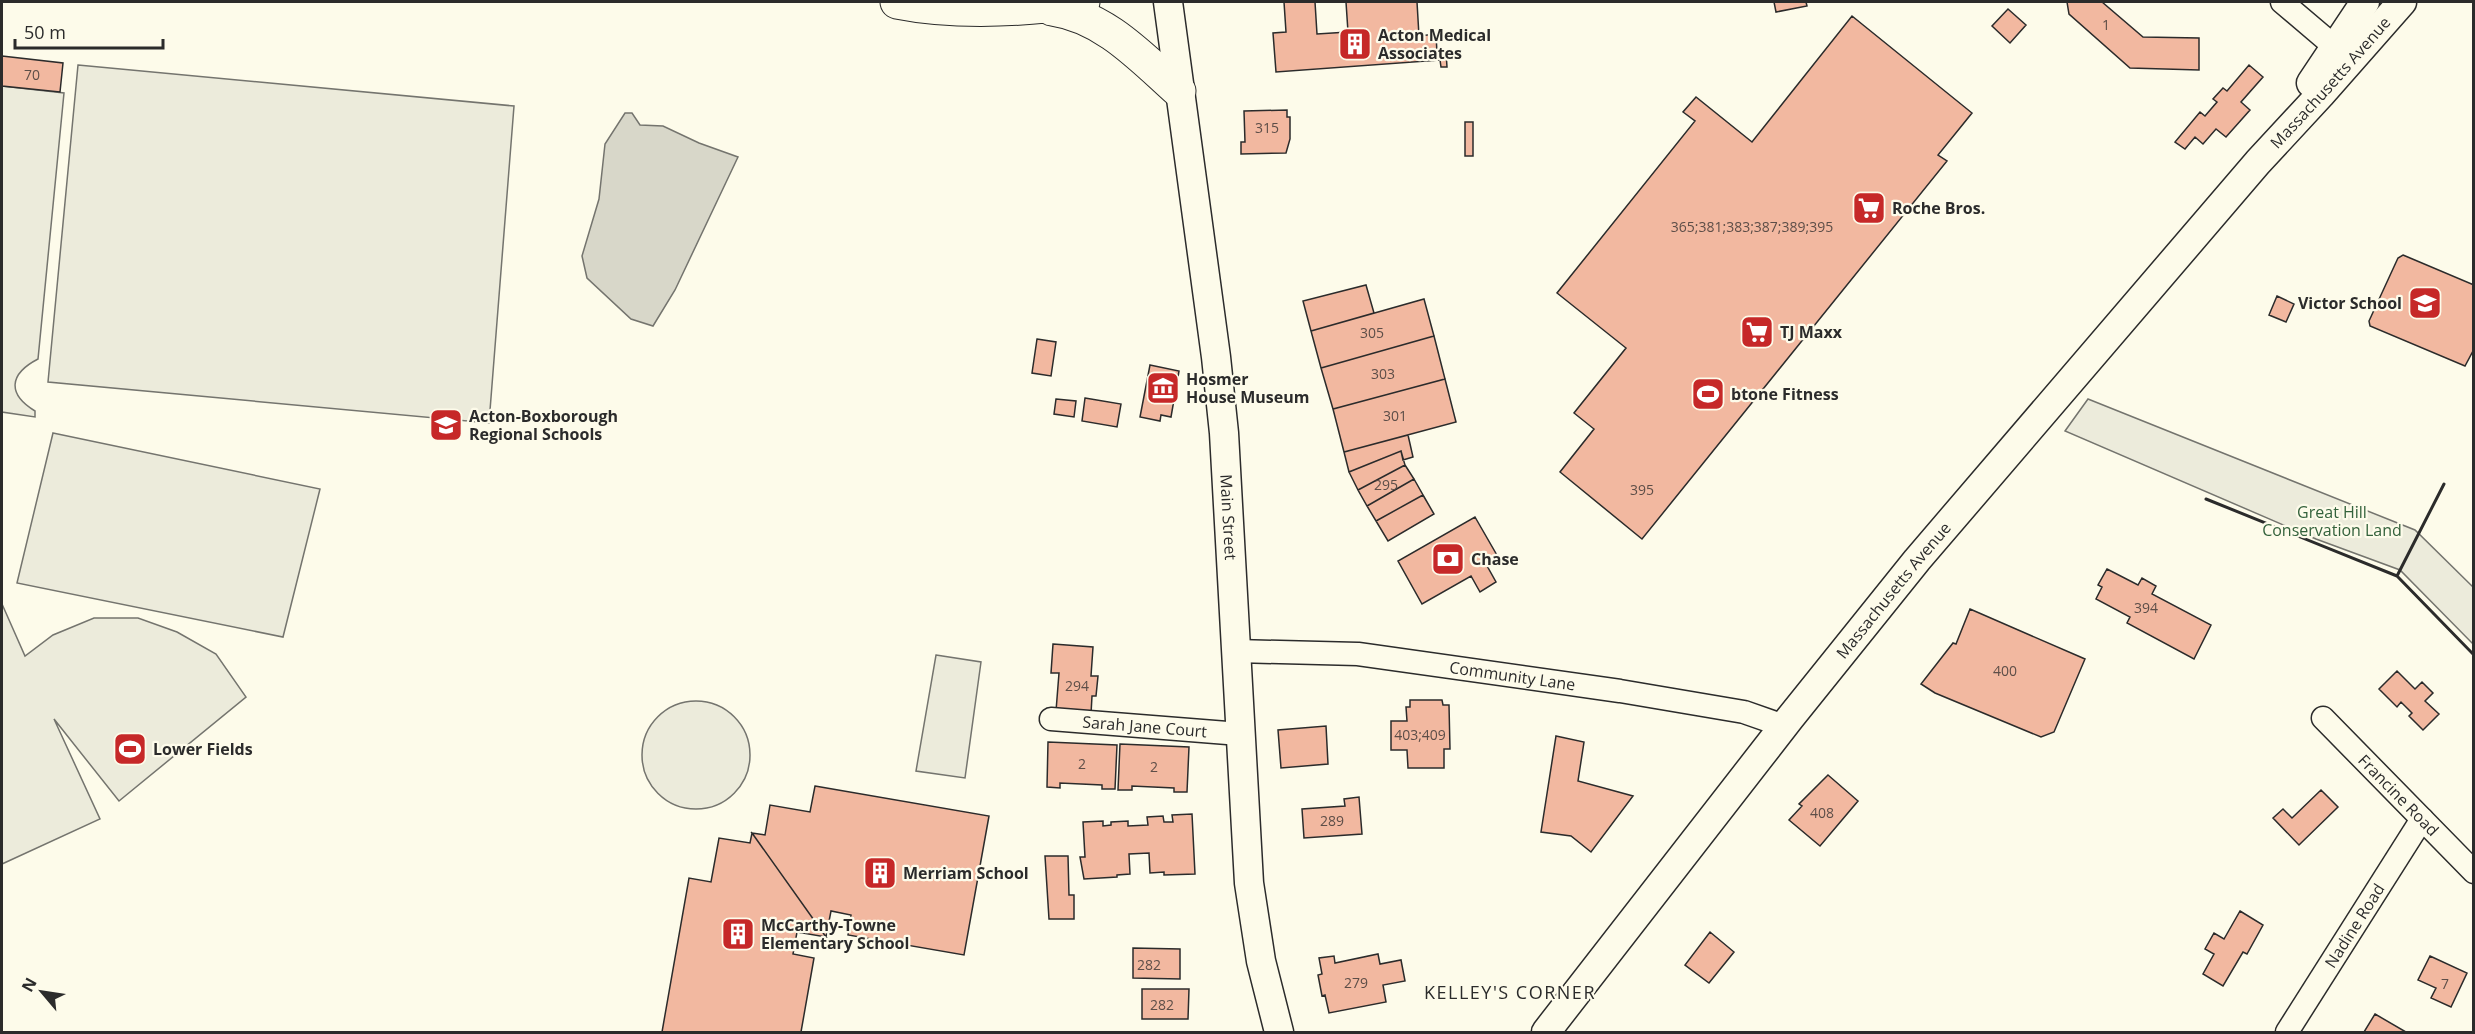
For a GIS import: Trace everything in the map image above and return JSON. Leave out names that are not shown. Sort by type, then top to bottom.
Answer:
[{"type":"highway","points":[[897,2],[951,8],[1023,7],[1083,2]]},
{"type":"highway","points":[[1023,7],[1067,11],[1100,25],[1134,50],[1179,91]]},
{"type":"main road","name":"Main Street","points":[[1168,2],[1224,433],[1250,891],[1261,961],[1279,1032]]},
{"type":"main road","name":"Massachusetts Avenue","points":[[2258,162],[2365,2]]},
{"type":"main road","name":"Massachusetts Avenue","points":[[1546,1032],[1784,726],[1971,496],[2258,162],[2402,2]]},
{"type":"street","points":[[2282,2],[2335,46]]},
{"type":"street","name":"Community Lane","points":[[1236,651],[1358,654],[1620,691],[1744,712],[1784,726]]},
{"type":"street","name":"Francine Road","points":[[2323,718],[2474,872]]},
{"type":"street","name":"Sarah Jane Court","points":[[1051,719],[1240,734]]},
{"type":"street","name":"Nadine Road","points":[[2287,1032],[2422,819]]},
{"type":"green space","points":[[78,65],[514,106],[489,423],[48,382]]},
{"type":"green space","points":[[2,86],[64,93],[38,359],[21,371],[15,384],[20,398],[35,411],[35,417],[2,412]]},
{"type":"green space","name":"Great Hill Conservation Land","points":[[2088,399],[2415,530],[2473,587],[2473,644],[2400,570],[2316,539],[2065,431]]},
{"type":"green space","points":[[53,433],[320,489],[283,637],[17,583]]},
{"type":"green space","name":"Lower Fields","points":[[2,604],[25,656],[53,635],[94,618],[138,618],[177,632],[216,654],[246,697],[119,801],[54,719],[100,819],[2,864]]},
{"type":"green space","points":[[936,655],[981,662],[965,778],[916,771]]},
{"type":"green space","points":[[696,701],[717,705],[734,717],[746,734],[750,755],[746,776],[734,793],[717,805],[696,809],[675,805],[658,793],[646,776],[642,755],[646,734],[658,717],[675,705]]},
{"type":"shaded area","points":[[625,113],[632,113],[640,125],[663,126],[699,143],[738,157],[675,290],[653,326],[631,319],[587,278],[582,256],[599,199],[605,144]]},
{"type":"building","name":"Acton Medical Associates","points":[[1284,2],[1315,2],[1317,34],[1348,32],[1346,2],[1417,2],[1419,36],[1436,34],[1437,53],[1446,52],[1447,67],[1441,67],[1440,60],[1276,72],[1273,33],[1286,32]]},
{"type":"building","points":[[1774,2],[1806,2],[1807,6],[1776,12]]},
{"type":"building","points":[[2067,2],[2102,2],[2143,37],[2199,38],[2199,70],[2130,68],[2069,14]]},
{"type":"building","points":[[2008,9],[2026,25],[2010,43],[1992,26]]},
{"type":"building","points":[[1852,16],[1972,113],[1938,155],[1947,161],[1642,539],[1560,472],[1594,429],[1574,413],[1626,348],[1557,293],[1695,121],[1683,112],[1696,97],[1752,142]]},
{"type":"building","points":[[2,56],[63,63],[60,92],[2,86]]},
{"type":"building","points":[[2249,65],[2263,77],[2241,102],[2250,110],[2226,137],[2216,129],[2203,144],[2195,137],[2185,149],[2175,142],[2200,112],[2205,116],[2217,102],[2213,99],[2223,88],[2227,91]]},
{"type":"building","points":[[1287,110],[1287,117],[1290,117],[1290,139],[1286,153],[1241,154],[1241,142],[1245,142],[1244,111]]},
{"type":"building","points":[[1465,122],[1473,122],[1473,156],[1465,156]]},
{"type":"building","name":"Victor School","points":[[2403,255],[2474,285],[2474,349],[2465,366],[2370,326],[2369,321],[2398,258]]},
{"type":"building","points":[[1366,285],[1374,313],[1311,331],[1303,301]]},
{"type":"building","points":[[2277,296],[2294,304],[2286,322],[2269,315]]},
{"type":"building","points":[[1424,299],[1434,336],[1321,368],[1311,331]]},
{"type":"building","points":[[1434,336],[1445,379],[1333,409],[1321,368]]},
{"type":"building","points":[[1037,339],[1056,342],[1051,376],[1032,373]]},
{"type":"building","points":[[1150,365],[1179,371],[1171,417],[1161,415],[1160,421],[1140,417]]},
{"type":"building","points":[[1445,379],[1456,422],[1344,452],[1333,409]]},
{"type":"building","points":[[1085,398],[1121,404],[1117,427],[1082,421]]},
{"type":"building","points":[[1056,399],[1076,401],[1074,417],[1054,414]]},
{"type":"building","points":[[1408,435],[1413,457],[1403,460],[1401,451],[1349,472],[1344,452]]},
{"type":"building","points":[[1401,451],[1405,465],[1358,490],[1349,472]]},
{"type":"building","points":[[1405,465],[1414,479],[1367,506],[1358,490]]},
{"type":"building","points":[[1414,479],[1423,495],[1376,521],[1367,506]]},
{"type":"building","points":[[1423,495],[1434,514],[1388,541],[1376,521]]},
{"type":"building","name":"Chase","points":[[1475,517],[1498,557],[1486,564],[1496,582],[1480,592],[1471,576],[1422,604],[1398,561]]},
{"type":"building","points":[[2107,569],[2138,585],[2142,578],[2156,586],[2152,594],[2211,625],[2194,659],[2127,623],[2130,617],[2096,599],[2102,587],[2098,585]]},
{"type":"building","points":[[1970,609],[2085,659],[2054,732],[2041,737],[1935,693],[1921,684],[1953,643],[1956,644]]},
{"type":"building","points":[[1053,644],[1093,647],[1091,676],[1098,676],[1096,696],[1092,696],[1091,714],[1056,711],[1059,673],[1051,673]]},
{"type":"building","points":[[2397,671],[2415,689],[2422,682],[2433,693],[2425,701],[2439,714],[2423,730],[2409,716],[2412,713],[2401,702],[2397,707],[2379,689]]},
{"type":"building","points":[[1410,700],[1442,700],[1443,705],[1449,705],[1450,749],[1444,749],[1444,768],[1408,768],[1407,750],[1391,750],[1391,721],[1407,721],[1406,707],[1410,707]]},
{"type":"building","points":[[1326,726],[1328,764],[1281,768],[1278,730]]},
{"type":"building","points":[[1556,736],[1584,742],[1578,781],[1633,796],[1591,852],[1571,836],[1541,832]]},
{"type":"building","points":[[1048,742],[1117,745],[1115,789],[1102,789],[1102,785],[1060,783],[1060,788],[1047,787]]},
{"type":"building","points":[[1120,744],[1189,747],[1187,792],[1174,792],[1174,788],[1132,786],[1132,790],[1118,790]]},
{"type":"building","points":[[1828,775],[1858,801],[1820,846],[1789,820],[1802,806],[1799,804]]},
{"type":"building","name":"Merriam School","points":[[815,786],[989,816],[964,955],[848,935],[851,915],[831,911],[826,937],[752,833],[765,835],[770,805],[810,812]]},
{"type":"building","points":[[2321,790],[2338,807],[2299,845],[2273,818],[2283,809],[2292,818]]},
{"type":"building","points":[[1359,797],[1362,834],[1304,838],[1302,809],[1345,806],[1344,799]]},
{"type":"building","points":[[1192,814],[1195,874],[1150,873],[1149,853],[1129,854],[1130,874],[1084,879],[1080,857],[1085,857],[1083,822],[1103,821],[1103,826],[1111,825],[1111,822],[1128,821],[1128,826],[1148,825],[1147,817],[1163,816],[1164,822],[1173,822],[1172,815]]},
{"type":"building","name":"McCarthy-Towne Elementary School","points":[[752,833],[826,937],[797,932],[793,954],[814,958],[801,1032],[662,1032],[689,878],[711,882],[719,838],[750,843]]},
{"type":"building","points":[[1045,856],[1068,856],[1069,895],[1074,895],[1074,919],[1049,919]]},
{"type":"building","points":[[2240,911],[2263,925],[2247,954],[2243,952],[2223,986],[2203,974],[2214,954],[2205,949],[2214,933],[2224,939]]},
{"type":"building","points":[[1710,932],[1734,952],[1709,983],[1685,965]]},
{"type":"building","points":[[1133,948],[1180,949],[1180,979],[1133,978]]},
{"type":"building","points":[[1378,954],[1380,964],[1401,960],[1405,981],[1383,985],[1386,1002],[1329,1013],[1325,995],[1322,996],[1318,975],[1322,974],[1319,958],[1334,956],[1335,963]]},
{"type":"building","points":[[2430,956],[2467,973],[2451,1007],[2431,998],[2436,988],[2418,980]]},
{"type":"building","points":[[1142,989],[1189,989],[1188,1019],[1142,1019]]},
{"type":"building","points":[[2375,1014],[2406,1032],[2364,1032]]},
{"type":"wall","points":[[2397,576],[2444,484]]},
{"type":"wall","points":[[2206,499],[2397,576],[2474,655]]},
{"type":"place","name":"Acton Medical Associates","points":[[1355,44]]},
{"type":"place","name":"Roche Bros.","points":[[1869,208]]},
{"type":"place","name":"Victor School","points":[[2425,303]]},
{"type":"place","name":"TJ Maxx","points":[[1757,332]]},
{"type":"place","name":"Hosmer House Museum","points":[[1163,388]]},
{"type":"place","name":"btone Fitness","points":[[1708,394]]},
{"type":"place","name":"Acton-Boxborough Regional Schools","points":[[446,425]]},
{"type":"place","name":"Chase","points":[[1448,559]]},
{"type":"place","name":"Lower Fields","points":[[130,749]]},
{"type":"place","name":"Merriam School","points":[[880,873]]},
{"type":"place","name":"McCarthy-Towne Elementary School","points":[[738,934]]},
{"type":"district","name":"KELLEY'S CORNER","points":[[1510,993]]}]
